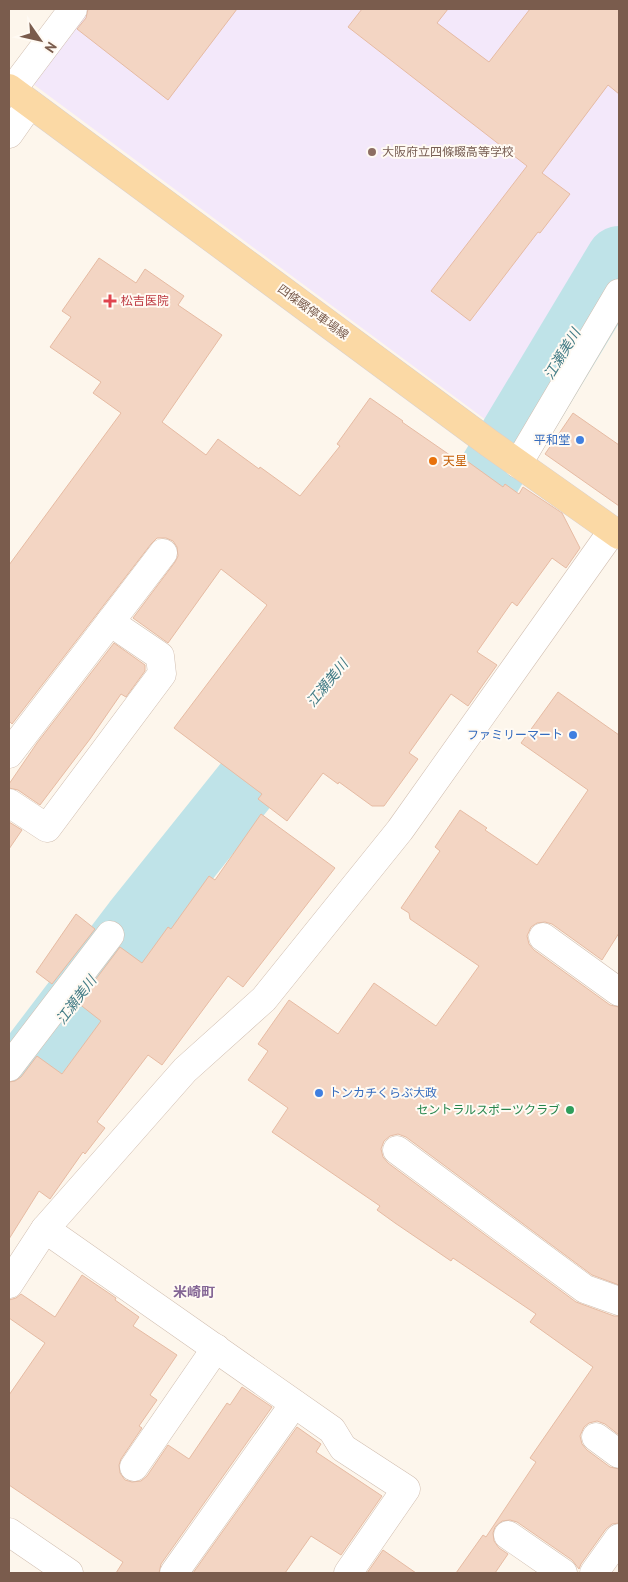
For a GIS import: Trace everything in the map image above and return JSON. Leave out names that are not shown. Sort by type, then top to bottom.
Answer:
[{"type":"main road","name":"四條畷停車場線","points":[[17,94],[506,455],[616,532]]},
{"type":"street","points":[[9,134],[17,94],[73,9]]},
{"type":"street","points":[[506,455],[619,293]]},
{"type":"street","points":[[9,1284],[45,1229],[185,1070],[264,999],[400,830],[616,532]]},
{"type":"street","points":[[9,754],[163,553]]},
{"type":"street","points":[[9,802],[47,828],[162,674],[160,656],[110,622]]},
{"type":"street","points":[[9,1067],[110,935]]},
{"type":"street","points":[[543,938],[619,992]]},
{"type":"street","points":[[397,1150],[585,1289],[619,1301]]},
{"type":"street","points":[[45,1229],[332,1430],[343,1448],[406,1489],[348,1573]]},
{"type":"street","points":[[134,1468],[216,1348]]},
{"type":"street","points":[[174,1573],[294,1404]]},
{"type":"street","points":[[596,1438],[619,1454]]},
{"type":"street","points":[[9,1532],[69,1573]]},
{"type":"street","points":[[508,1535],[563,1573]]},
{"type":"street","points":[[594,1573],[619,1538]]},
{"type":"shaded area","name":"大阪府立四條畷高等学校","points":[[83,9],[619,9],[619,224],[486,420],[29,81]]},
{"type":"building","points":[[88,9],[237,9],[168,100],[77,29],[86,18]]},
{"type":"building","points":[[362,9],[448,9],[437,23],[489,62],[530,9],[619,9],[619,94],[608,85],[542,173],[570,194],[540,233],[538,232],[470,321],[431,291],[527,166],[348,27]]},
{"type":"building","points":[[99,258],[136,283],[145,269],[184,296],[178,305],[222,335],[162,422],[206,455],[218,439],[300,496],[340,446],[337,444],[370,398],[457,460],[460,456],[503,487],[505,484],[519,494],[523,487],[562,513],[580,548],[566,568],[552,558],[517,606],[512,602],[477,652],[497,665],[468,706],[451,694],[409,753],[418,759],[384,806],[372,806],[323,773],[287,821],[258,799],[262,794],[174,728],[267,605],[221,569],[168,643],[133,618],[178,556],[177,547],[173,541],[166,538],[157,538],[151,544],[12,724],[9,721],[9,565],[121,413],[93,393],[101,382],[50,347],[71,317],[62,311]]},
{"type":"building","points":[[573,413],[619,445],[619,506],[545,454]]},
{"type":"building","points":[[114,643],[145,665],[145,671],[126,697],[121,694],[40,805],[18,790],[9,788],[9,784],[37,743]]},
{"type":"building","points":[[558,692],[619,735],[619,933],[602,960],[552,924],[545,922],[537,923],[531,927],[527,936],[529,944],[534,950],[610,1005],[619,1007],[619,1285],[592,1275],[406,1137],[398,1134],[390,1136],[384,1141],[381,1149],[383,1157],[388,1163],[576,1302],[614,1316],[619,1316],[619,1435],[605,1424],[597,1421],[589,1423],[584,1427],[580,1436],[582,1444],[587,1450],[610,1467],[619,1469],[619,1523],[612,1524],[606,1529],[579,1569],[572,1560],[517,1522],[510,1520],[502,1521],[495,1527],[493,1533],[494,1541],[499,1548],[508,1554],[495,1573],[456,1573],[483,1535],[486,1537],[536,1462],[530,1458],[593,1367],[530,1322],[536,1314],[453,1258],[451,1261],[395,1223],[377,1210],[380,1206],[272,1132],[288,1108],[248,1080],[268,1051],[258,1044],[289,1000],[338,1034],[374,983],[436,1026],[479,966],[410,919],[409,913],[401,908],[440,851],[435,847],[460,810],[487,828],[485,830],[537,865],[588,790],[521,743]]},
{"type":"building","points":[[261,814],[335,868],[243,987],[228,976],[162,1065],[148,1055],[97,1122],[105,1128],[85,1154],[83,1152],[50,1199],[39,1191],[9,1239],[9,1082],[21,1077],[37,1056],[62,1074],[101,1021],[78,1003],[120,947],[142,963],[168,927],[171,929],[209,876],[215,880]]},
{"type":"building","points":[[9,822],[22,830],[9,849]]},
{"type":"building","points":[[76,914],[95,929],[52,984],[36,972]]},
{"type":"building","points":[[82,1275],[116,1298],[115,1300],[139,1317],[133,1326],[177,1355],[150,1395],[157,1400],[139,1426],[142,1428],[121,1459],[119,1465],[120,1473],[125,1480],[132,1482],[141,1481],[147,1476],[168,1445],[189,1459],[227,1403],[230,1405],[242,1387],[272,1407],[161,1564],[159,1573],[116,1573],[123,1562],[9,1485],[9,1395],[45,1343],[9,1318],[9,1300],[21,1294],[55,1317]]},
{"type":"building","points":[[297,1427],[321,1444],[316,1452],[382,1496],[341,1555],[311,1536],[285,1573],[193,1573]]},
{"type":"building","points":[[383,1550],[416,1573],[367,1573]]},
{"type":"waterway","name":"江瀬美川","points":[[434,549],[476,497],[619,259]]},
{"type":"waterway","name":"江瀬美川","points":[[9,1089],[136,922],[305,711]]},
{"type":"place","name":"大阪府立四條畷高等学校","points":[[372,152]]},
{"type":"place","name":"松吉医院","points":[[110,301]]},
{"type":"place","name":"平和堂","points":[[580,440]]},
{"type":"place","name":"天星","points":[[433,461]]},
{"type":"place","name":"ファミリーマート","points":[[573,735]]},
{"type":"place","name":"トンカチくらぶ大政","points":[[319,1093]]},
{"type":"place","name":"セントラルスポーツクラブ","points":[[570,1110]]},
{"type":"district","name":"米崎町","points":[[194,1292]]}]
